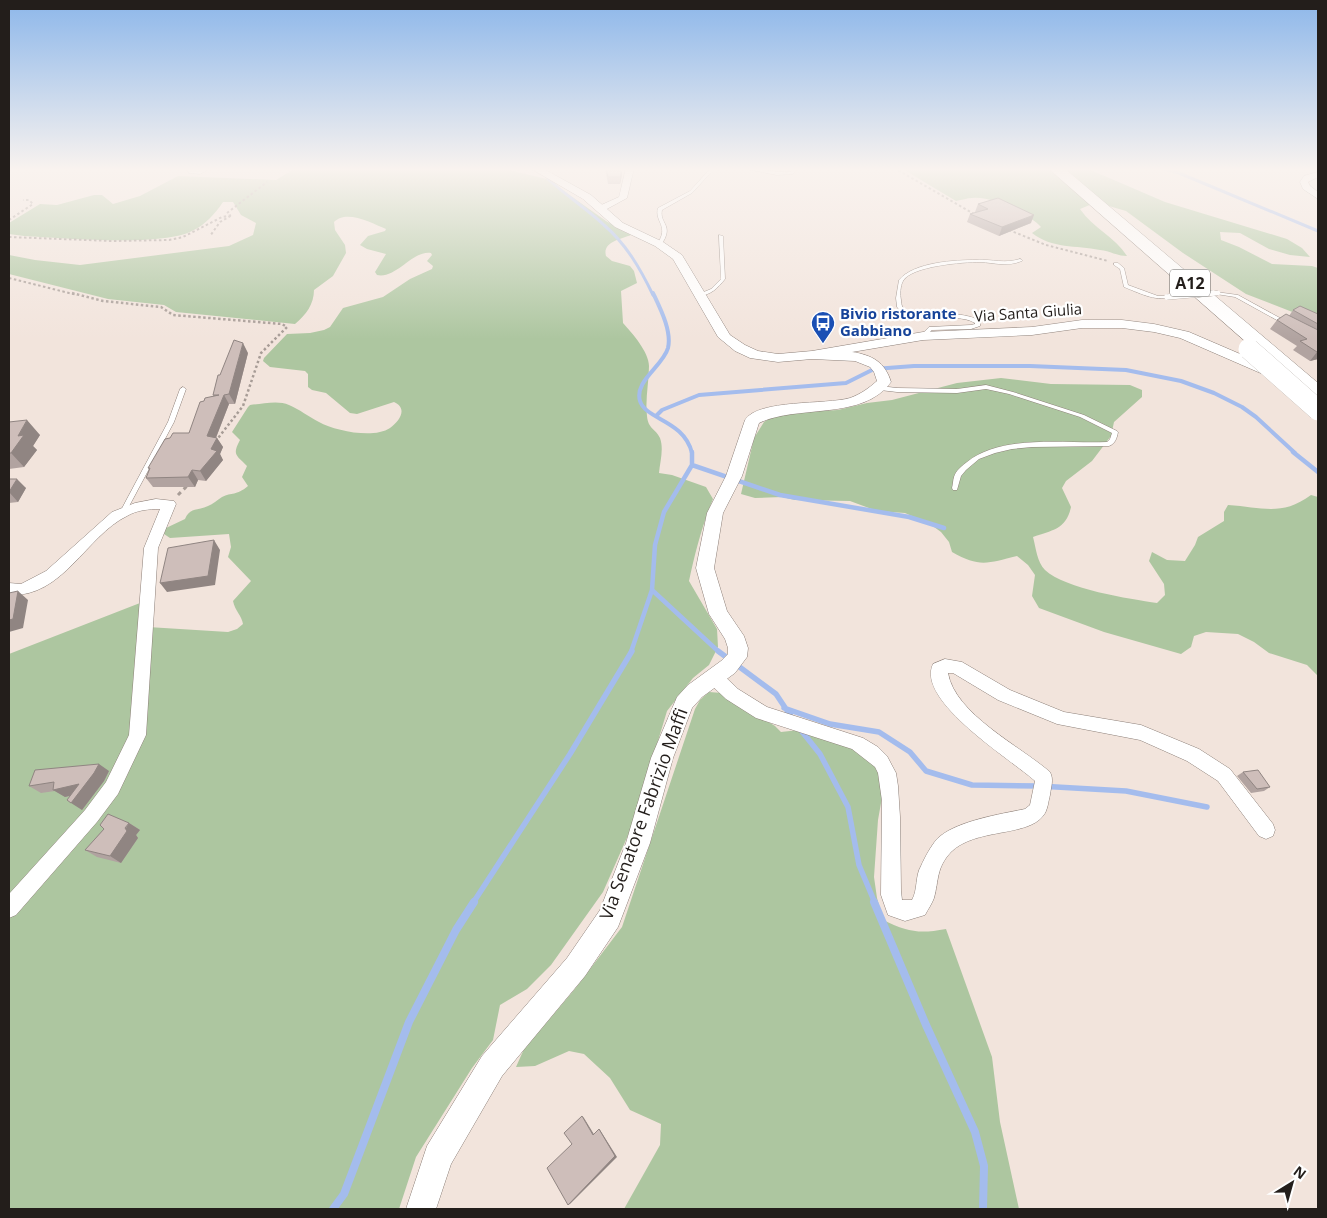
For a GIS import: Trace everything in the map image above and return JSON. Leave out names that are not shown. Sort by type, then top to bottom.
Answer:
[{"type":"highway","name":"A12","points":[[1114,225],[1318,410]]},
{"type":"highway","name":"A12","points":[[1115,225],[1272,354],[1318,395]]},
{"type":"street","name":"Via Santa Giulia","points":[[619,225],[659,244],[678,257],[725,337],[740,348],[755,355],[778,358],[812,355],[923,336],[1032,331],[1082,324],[1122,324],[1154,328],[1184,335],[1253,364],[1318,395]]},
{"type":"street","points":[[812,355],[856,357],[868,360],[879,367],[883,374],[884,382],[880,388]]},
{"type":"street","name":"Via Senatore Fabrizio Maffi","points":[[421,1209],[438,1157],[492,1066],[576,967],[609,918],[638,843],[662,758],[684,703],[695,691],[728,667],[736,657],[738,648],[734,636],[718,614],[705,568],[716,513],[734,476],[752,420],[762,414],[776,410],[832,406],[864,398],[880,388]]},
{"type":"street","points":[[9,589],[19,590],[42,579],[68,562],[108,522],[122,512],[154,504],[169,504],[151,548],[137,735],[112,788],[91,816],[9,908]]},
{"type":"street","points":[[714,677],[732,694],[762,713],[857,742],[869,749],[884,766],[889,782],[890,896],[895,908],[905,911],[918,908],[924,896],[928,872],[944,846],[953,839],[983,826],[1030,817],[1038,809],[1044,778],[1023,759],[975,726],[955,704],[944,691],[938,678],[939,669],[945,666],[956,667],[1004,695],[1063,719],[1141,733],[1193,755],[1224,775],[1266,830]]},
{"type":"lane","points":[[659,244],[663,239],[666,229],[664,225]]},
{"type":"lane","points":[[701,295],[713,290],[723,279],[721,236]]},
{"type":"lane","points":[[923,336],[932,328],[971,327],[978,325],[978,322],[976,319],[965,317],[918,316],[904,312],[899,307],[898,298],[900,282],[903,277],[931,266],[951,263],[979,261],[1006,264],[1020,260]]},
{"type":"lane","points":[[1116,264],[1122,268],[1126,286],[1158,297],[1218,293],[1236,296],[1256,305],[1294,329]]},
{"type":"lane","points":[[880,388],[897,390],[958,390],[986,387],[1082,416],[1098,422],[1115,432],[1116,436],[1108,444],[1033,444],[1008,447],[984,454],[969,462],[957,476],[956,488]]},
{"type":"lane","points":[[122,512],[171,422],[183,389]]},
{"type":"path","points":[[9,237],[38,240],[161,242],[191,236],[208,225]]},
{"type":"path","points":[[210,236],[218,225]]},
{"type":"path","points":[[1008,230],[1046,245],[1080,252],[1116,264]]},
{"type":"path","points":[[9,278],[103,301],[161,307],[173,315],[282,324],[287,327],[261,354],[243,406],[212,446]]},
{"type":"path","points":[[169,504],[189,483]]},
{"type":"green space","points":[[9,225],[202,225],[178,236],[158,239],[86,240],[9,234]]},
{"type":"green space","points":[[256,225],[334,225],[335,230],[345,245],[346,253],[333,276],[314,290],[313,300],[309,309],[295,324],[176,312],[164,305],[108,299],[9,274],[9,255],[80,265],[229,246],[253,235]]},
{"type":"green space","points":[[376,225],[613,225],[631,235],[610,244],[607,247],[606,256],[612,261],[630,266],[634,271],[637,283],[621,291],[623,323],[639,343],[648,361],[647,416],[650,426],[661,442],[662,451],[659,473],[672,475],[706,487],[713,499],[705,519],[689,581],[717,629],[718,647],[709,665],[693,678],[667,711],[633,824],[603,892],[551,965],[527,989],[500,1005],[493,1040],[472,1068],[416,1157],[399,1209],[9,1209],[9,654],[140,603],[148,627],[228,632],[237,629],[243,624],[233,601],[251,581],[228,557],[231,547],[229,534],[170,538],[164,534],[166,528],[185,519],[192,511],[208,506],[222,497],[237,493],[248,486],[242,477],[247,466],[236,454],[240,440],[232,432],[250,405],[285,404],[315,420],[344,431],[374,433],[394,425],[402,411],[394,402],[357,414],[350,413],[326,393],[312,390],[308,387],[308,374],[305,371],[270,367],[263,361],[287,334],[324,330],[330,327],[343,308],[383,297],[410,279],[432,269],[433,266],[427,261],[432,255],[431,253],[424,253],[391,273],[377,275],[375,272],[386,254],[360,245],[368,236],[385,231],[386,229]]},
{"type":"green space","points":[[1039,225],[1094,225],[1116,243],[1127,256],[1091,248],[1064,246],[1048,242],[1032,233],[1041,227]]},
{"type":"green space","points":[[1145,225],[1240,225],[1287,239],[1302,248],[1310,257],[1290,255],[1269,249],[1240,233],[1220,232],[1221,240],[1272,264],[1318,268],[1318,322],[1246,294],[1183,253]]},
{"type":"green space","points":[[1001,378],[1051,384],[1130,385],[1142,390],[1142,397],[1114,422],[1111,436],[1092,461],[1066,481],[1062,488],[1071,507],[1066,520],[1057,528],[1033,537],[1042,567],[1054,577],[1067,583],[1098,592],[1157,603],[1165,595],[1164,584],[1149,561],[1152,552],[1167,560],[1185,561],[1198,537],[1224,521],[1224,512],[1228,505],[1271,509],[1290,506],[1311,495],[1318,497],[1318,676],[1307,665],[1269,653],[1254,642],[1238,634],[1206,632],[1194,636],[1191,647],[1181,654],[1104,632],[1039,608],[1032,596],[1035,575],[1028,565],[1017,556],[984,563],[962,557],[952,552],[949,542],[941,532],[930,524],[905,513],[877,511],[850,501],[795,500],[782,497],[755,498],[741,494],[754,438],[764,422],[772,417],[783,413],[838,410],[867,403],[892,400],[957,383]]},
{"type":"green space","points":[[709,692],[722,693],[775,726],[781,732],[799,730],[815,737],[851,744],[879,768],[884,786],[878,820],[874,877],[883,920],[900,927],[921,932],[946,929],[992,1057],[1000,1122],[1019,1209],[624,1209],[660,1145],[661,1124],[630,1110],[610,1078],[584,1054],[569,1051],[535,1066],[516,1067],[524,1049],[574,990],[622,927],[695,709],[700,700]]},
{"type":"building","points":[[1300,306],[1318,314],[1318,324],[1293,310]]},
{"type":"building","points":[[1286,314],[1318,330],[1317,352],[1300,341],[1307,339],[1277,320]]},
{"type":"building","points":[[234,340],[243,343],[229,394],[224,395],[207,436],[217,438],[211,449],[217,451],[200,471],[192,470],[188,477],[146,478],[150,468],[148,468],[165,439],[170,438],[173,433],[189,433],[200,402],[204,401],[205,398],[219,395],[213,395],[218,375],[220,375]]},
{"type":"building","points":[[27,420],[18,436],[24,435],[11,453],[9,453],[9,422]]},
{"type":"building","points":[[9,479],[17,479],[9,492]]},
{"type":"building","points":[[214,540],[208,576],[160,583],[168,548]]},
{"type":"building","points":[[18,591],[13,619],[9,620],[9,593]]},
{"type":"building","points":[[99,764],[71,803],[67,800],[79,784],[53,790],[54,782],[29,786],[35,770]]},
{"type":"building","points":[[1258,770],[1270,787],[1257,789],[1243,772]]},
{"type":"building","points":[[108,814],[129,823],[125,828],[127,831],[110,856],[85,850],[104,829],[100,825]]},
{"type":"building","points":[[582,1116],[593,1135],[599,1129],[615,1156],[568,1205],[547,1168],[572,1144],[564,1133]]},
{"type":"waterway","points":[[604,225],[626,248],[653,295]]},
{"type":"waterway","points":[[1303,225],[1318,231]]},
{"type":"waterway","points":[[653,293],[667,327],[669,341],[665,355],[641,387],[640,401],[650,412],[674,427],[688,442],[692,453]]},
{"type":"waterway","points":[[657,415],[662,410],[699,395],[846,383],[874,369],[914,366],[1030,366],[1126,370],[1181,381],[1214,393],[1242,407],[1256,417],[1295,453]]},
{"type":"waterway","points":[[1293,452],[1318,472]]},
{"type":"waterway","points":[[692,453],[692,465]]},
{"type":"waterway","points":[[652,590],[655,545],[664,512],[692,465]]},
{"type":"waterway","points":[[692,465],[780,495],[909,517],[944,528]]},
{"type":"waterway","points":[[631,652],[652,590]]},
{"type":"waterway","points":[[652,590],[719,652]]},
{"type":"waterway","points":[[473,903],[570,754],[632,651]]},
{"type":"waterway","points":[[718,651],[776,694],[786,709]]},
{"type":"waterway","points":[[786,709],[830,724],[879,732],[910,752],[926,771],[972,785],[1039,786],[1126,791],[1207,807]]},
{"type":"waterway","points":[[786,709],[792,718]]},
{"type":"waterway","points":[[800,729],[820,754],[848,807],[859,865],[875,903]]},
{"type":"waterway","points":[[333,1209],[344,1194],[409,1022],[456,930],[474,902]]},
{"type":"waterway","points":[[874,902],[926,1025],[975,1132],[984,1166],[983,1209]]},
{"type":"place","name":"Bivio ristorante Gabbiano","points":[[823,344]]}]
